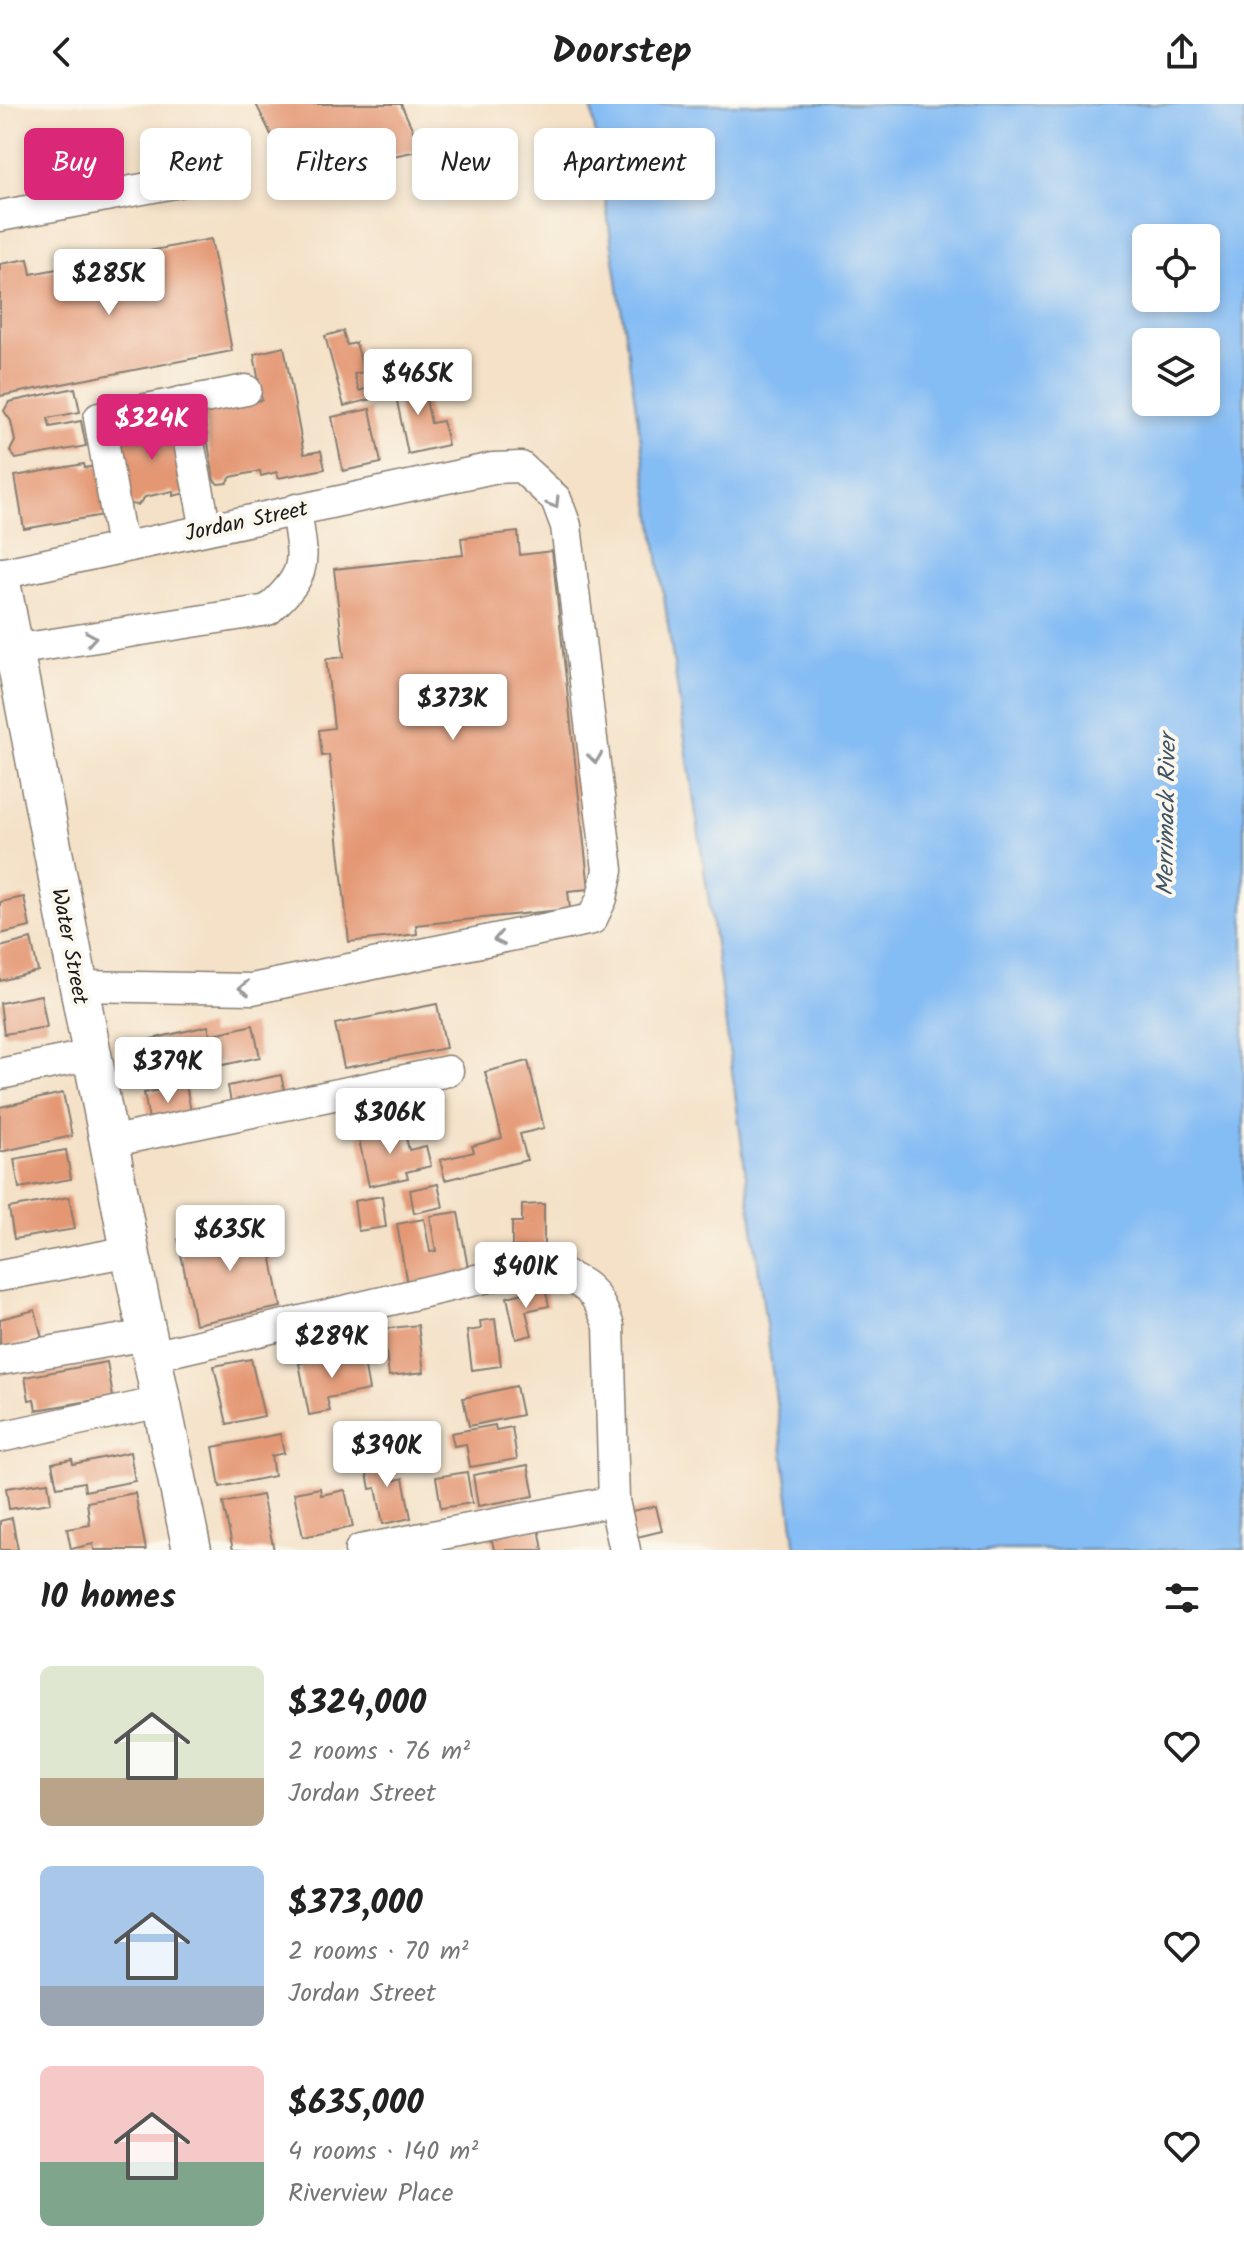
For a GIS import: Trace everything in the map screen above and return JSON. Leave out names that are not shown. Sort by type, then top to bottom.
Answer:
[{"type":"main road","name":"Water Street","points":[[0,576],[161,1402],[185,1547]]},
{"type":"street","points":[[0,216],[140,189]]},
{"type":"street","points":[[122,547],[99,418],[246,390]]},
{"type":"street","points":[[181,402],[206,529]]},
{"type":"street","name":"Jordan Street","points":[[0,576],[493,468],[521,467],[556,499],[566,526],[608,870],[602,898],[592,919],[252,989],[79,986]]},
{"type":"street","points":[[14,650],[268,610],[288,591],[304,563],[296,509]]},
{"type":"street","points":[[0,1074],[92,1055]]},
{"type":"street","points":[[109,1142],[448,1071]]},
{"type":"street","points":[[0,1276],[130,1251]]},
{"type":"street","points":[[0,1360],[150,1346],[540,1265],[582,1283],[600,1301],[609,1326],[614,1501],[625,1550]]},
{"type":"street","points":[[0,1437],[161,1402]]},
{"type":"street","points":[[360,1550],[614,1501]]},
{"type":"water","name":"Merrimack River","points":[[591,104],[1244,104],[1244,1550],[796,1550],[714,936],[605,200],[715,200],[715,128],[595,128]]},
{"type":"building","points":[[256,104],[401,104],[412,128],[412,152],[396,155],[396,128],[268,128]]},
{"type":"building","points":[[211,239],[232,351],[0,396],[0,264],[28,259],[31,274]]},
{"type":"building","points":[[343,331],[347,345],[356,343],[364,372],[354,374],[359,391],[368,388],[372,399],[344,406],[325,336]]},
{"type":"building","points":[[284,347],[304,454],[321,451],[325,469],[278,478],[277,472],[261,476],[260,471],[231,477],[227,483],[218,484],[214,480],[203,412],[262,400],[254,354]]},
{"type":"building","points":[[421,376],[431,423],[443,421],[448,445],[408,454],[393,382]]},
{"type":"building","points":[[75,388],[80,412],[48,418],[50,427],[81,421],[86,446],[16,459],[10,451],[15,441],[11,421],[4,411],[9,402]]},
{"type":"building","points":[[370,409],[381,463],[343,471],[332,417]]},
{"type":"building","points":[[176,422],[190,492],[173,496],[173,491],[145,497],[138,505],[130,504],[115,433]]},
{"type":"building","points":[[84,464],[85,468],[100,465],[109,514],[24,529],[15,476]]},
{"type":"building","points":[[518,532],[520,555],[552,551],[589,889],[568,891],[570,909],[416,925],[417,934],[349,942],[329,755],[322,756],[319,730],[334,728],[326,659],[344,657],[334,569],[463,555],[461,538]]},
{"type":"building","points":[[24,897],[30,927],[0,934],[0,902]]},
{"type":"building","points":[[31,939],[38,971],[0,981],[0,947]]},
{"type":"building","points":[[41,995],[47,1027],[4,1034],[0,1003]]},
{"type":"building","points":[[437,1004],[446,1048],[344,1068],[335,1024]]},
{"type":"building","points":[[253,1025],[260,1057],[223,1065],[222,1061],[133,1081],[125,1045],[208,1026],[210,1035]]},
{"type":"building","points":[[528,1061],[544,1128],[520,1134],[527,1160],[445,1180],[440,1160],[474,1152],[472,1146],[502,1138],[485,1072]]},
{"type":"building","points":[[281,1075],[287,1103],[233,1114],[228,1086]]},
{"type":"building","points":[[186,1085],[192,1117],[150,1125],[144,1093]]},
{"type":"building","points":[[63,1093],[72,1136],[0,1152],[0,1107]]},
{"type":"building","points":[[403,1125],[409,1150],[426,1146],[431,1166],[406,1172],[408,1178],[369,1186],[358,1135]]},
{"type":"building","points":[[66,1150],[71,1179],[19,1188],[14,1159]]},
{"type":"building","points":[[438,1184],[443,1207],[414,1213],[410,1190]]},
{"type":"building","points":[[382,1196],[386,1227],[358,1231],[354,1201]]},
{"type":"building","points":[[69,1197],[75,1229],[14,1239],[9,1208]]},
{"type":"building","points":[[544,1204],[544,1264],[524,1264],[524,1247],[512,1247],[512,1222],[522,1222],[522,1205]]},
{"type":"building","points":[[458,1212],[469,1274],[407,1285],[397,1224],[424,1219],[430,1252],[436,1251],[430,1216]]},
{"type":"building","points":[[265,1222],[281,1307],[195,1324],[178,1239]]},
{"type":"building","points":[[545,1288],[549,1306],[526,1311],[532,1335],[516,1339],[507,1297]]},
{"type":"building","points":[[35,1310],[42,1338],[0,1348],[0,1319]]},
{"type":"building","points":[[495,1319],[501,1366],[472,1370],[467,1331],[481,1329],[480,1321]]},
{"type":"building","points":[[418,1325],[424,1372],[389,1376],[383,1329]]},
{"type":"building","points":[[362,1352],[369,1390],[327,1398],[330,1411],[309,1415],[299,1363]]},
{"type":"building","points":[[251,1359],[264,1416],[227,1424],[214,1366]]},
{"type":"building","points":[[107,1362],[113,1397],[36,1410],[34,1399],[29,1400],[25,1377]]},
{"type":"building","points":[[516,1386],[522,1415],[469,1426],[463,1398]]},
{"type":"building","points":[[495,1425],[496,1430],[512,1427],[517,1459],[470,1467],[466,1444],[454,1446],[451,1433]]},
{"type":"building","points":[[280,1434],[284,1453],[271,1456],[274,1476],[220,1487],[213,1447]]},
{"type":"building","points":[[130,1452],[135,1481],[85,1491],[84,1482],[57,1487],[52,1463],[72,1459],[73,1464]]},
{"type":"building","points":[[387,1453],[393,1481],[403,1478],[411,1518],[383,1524],[376,1488],[370,1489],[364,1457]]},
{"type":"building","points":[[528,1465],[534,1496],[478,1506],[473,1475]]},
{"type":"building","points":[[467,1472],[472,1503],[441,1508],[436,1477]]},
{"type":"building","points":[[48,1482],[51,1503],[9,1509],[6,1488]]},
{"type":"building","points":[[320,1488],[321,1495],[345,1490],[353,1527],[303,1537],[294,1493]]},
{"type":"building","points":[[135,1493],[146,1550],[94,1550],[93,1544],[71,1549],[67,1529],[90,1525],[87,1502]]},
{"type":"building","points":[[262,1495],[274,1550],[233,1550],[223,1503]]},
{"type":"building","points":[[656,1506],[662,1531],[633,1538],[627,1512]]},
{"type":"building","points":[[12,1518],[18,1550],[0,1550],[0,1521]]},
{"type":"building","points":[[539,1528],[543,1550],[494,1550],[491,1536]]}]
